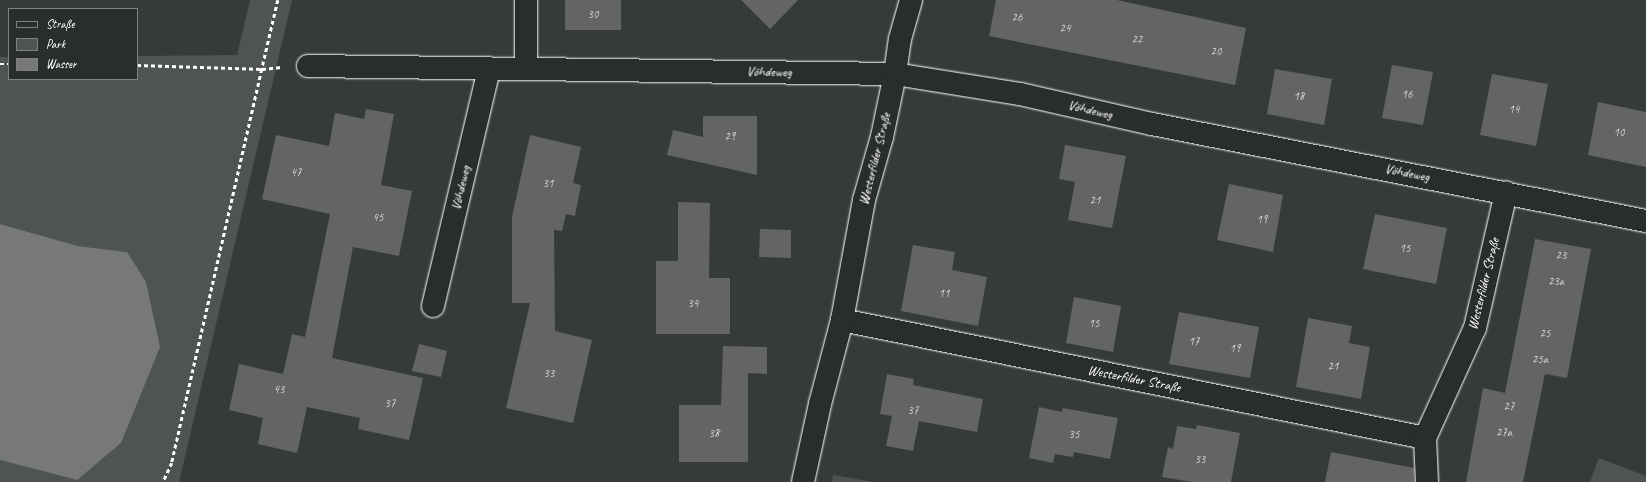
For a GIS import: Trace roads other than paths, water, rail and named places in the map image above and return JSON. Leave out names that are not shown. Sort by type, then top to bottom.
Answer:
[{"type":"street","points":[[526,0],[526,69]]},
{"type":"street","name":"Westerfilder Straße","points":[[803,482],[820,404],[842,320],[864,200],[896,74],[900,39],[911,0]]},
{"type":"street","name":"Vöhdeweg","points":[[308,66],[896,74],[1020,94],[1152,124],[1646,221]]},
{"type":"street","name":"Vöhdeweg","points":[[433,306],[489,69]]},
{"type":"street","name":"Westerfilder Straße","points":[[1427,482],[1424,438],[1475,328],[1506,193]]},
{"type":"street","name":"Westerfilder Straße","points":[[842,320],[1424,438]]},
{"type":"water","points":[[0,224],[78,246],[127,252],[146,282],[160,347],[121,443],[77,480],[0,460]]}]
